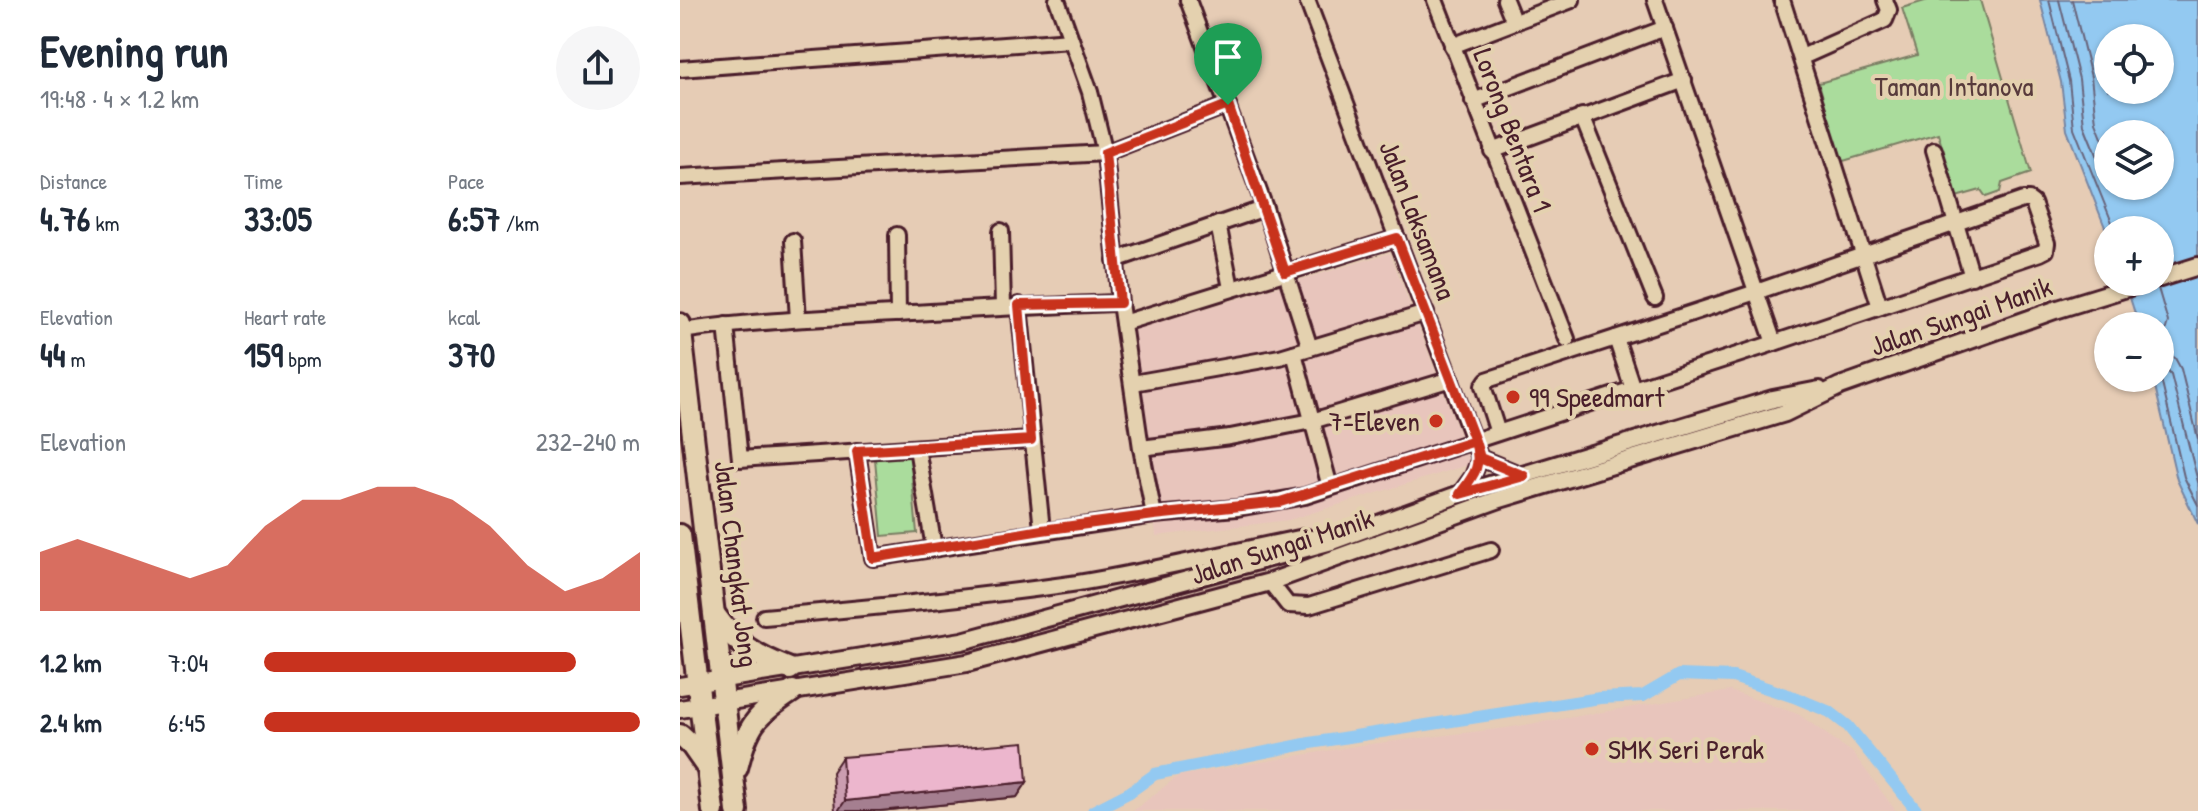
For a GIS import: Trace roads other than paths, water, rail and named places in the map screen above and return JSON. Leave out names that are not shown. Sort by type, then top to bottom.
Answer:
[{"type":"highway","name":"Jalan Changkat Jong","points":[[680,324],[737,811]]},
{"type":"highway","name":"Jalan Changkat Jong","points":[[680,535],[689,617],[690,708],[708,769],[713,811]]},
{"type":"highway","points":[[713,612],[733,639],[747,650],[790,669]]},
{"type":"highway","points":[[680,642],[689,617]]},
{"type":"highway","points":[[734,782],[745,737],[751,726],[772,705],[793,691]]},
{"type":"highway","points":[[680,735],[708,769]]},
{"type":"main road","points":[[2174,274],[2198,266]]},
{"type":"main road","name":"Jalan Sungai Manik","points":[[690,708],[967,663],[1270,582],[1500,499],[1785,413],[1840,386],[2100,296]]},
{"type":"main road","name":"Jalan Sungai Manik","points":[[689,684],[962,641],[1332,541],[1460,494],[1773,399],[1840,386]]},
{"type":"street","points":[[1057,0],[1090,92],[1105,153],[1120,303],[1154,515]]},
{"type":"street","points":[[1188,0],[1265,208],[1310,348]]},
{"type":"street","name":"Jalan Laksamana","points":[[1307,0],[1480,458]]},
{"type":"street","name":"Lorong Bentara 1","points":[[1435,0],[1567,339]]},
{"type":"street","points":[[1505,0],[1514,22]]},
{"type":"street","points":[[1655,0],[1774,343]]},
{"type":"street","points":[[1782,0],[1880,307]]},
{"type":"street","points":[[1802,57],[1885,20],[1888,16],[1885,0]]},
{"type":"street","points":[[1452,46],[1567,1]]},
{"type":"street","points":[[1473,101],[1665,28]]},
{"type":"street","points":[[680,69],[1071,40]]},
{"type":"street","points":[[1492,151],[1684,80]]},
{"type":"street","points":[[680,177],[1105,153],[1228,105]]},
{"type":"street","points":[[1582,116],[1655,298]]},
{"type":"street","points":[[1934,150],[1972,277]]},
{"type":"street","points":[[857,451],[873,558],[1042,530],[1280,502],[1475,441],[2040,253],[2046,250],[2047,243],[2033,203],[2029,200],[1955,223],[1484,382],[1498,433]]},
{"type":"street","points":[[1115,260],[1265,208]]},
{"type":"street","points":[[1218,224],[1231,288]]},
{"type":"street","points":[[1001,231],[1003,306]]},
{"type":"street","points":[[897,235],[898,314]]},
{"type":"street","points":[[1123,323],[1397,238]]},
{"type":"street","points":[[793,241],[798,319]]},
{"type":"street","points":[[681,331],[798,319],[1019,305],[1120,303]]},
{"type":"street","points":[[1019,305],[1042,530]]},
{"type":"street","points":[[1133,383],[1294,353],[1426,313]]},
{"type":"street","points":[[726,325],[740,459],[1031,440]]},
{"type":"street","points":[[1616,338],[1633,389]]},
{"type":"street","points":[[1294,353],[1330,487]]},
{"type":"street","points":[[1141,448],[1230,437],[1312,421],[1451,379]]},
{"type":"street","points":[[917,448],[934,548]]},
{"type":"street","points":[[1460,494],[1473,476],[1480,458],[1524,476]]},
{"type":"street","points":[[764,617],[899,605],[1067,584],[1304,537],[1332,541]]},
{"type":"street","points":[[1270,582],[1288,605],[1309,606],[1491,550]]},
{"type":"water","points":[[2040,0],[2198,0],[2198,524],[2177,480],[2156,392],[2174,392],[2174,312],[2135,312],[2129,296],[2174,296],[2174,216],[2101,216],[2094,200],[2174,200],[2174,120],[2094,120],[2094,199],[2067,130],[2061,82]]},
{"type":"waterway","points":[[1093,811],[1130,792],[1155,774],[1310,743],[1600,698],[1643,696],[1679,675],[1733,677],[1830,712],[1848,726],[1917,811]]},
{"type":"place","name":"99 Speedmart","points":[[1513,397]]},
{"type":"place","name":"7-Eleven","points":[[1436,421]]},
{"type":"place","name":"SMK Seri Perak","points":[[1592,749]]},
{"type":"park label","name":"Taman Intanova","points":[[1954,86]]}]
